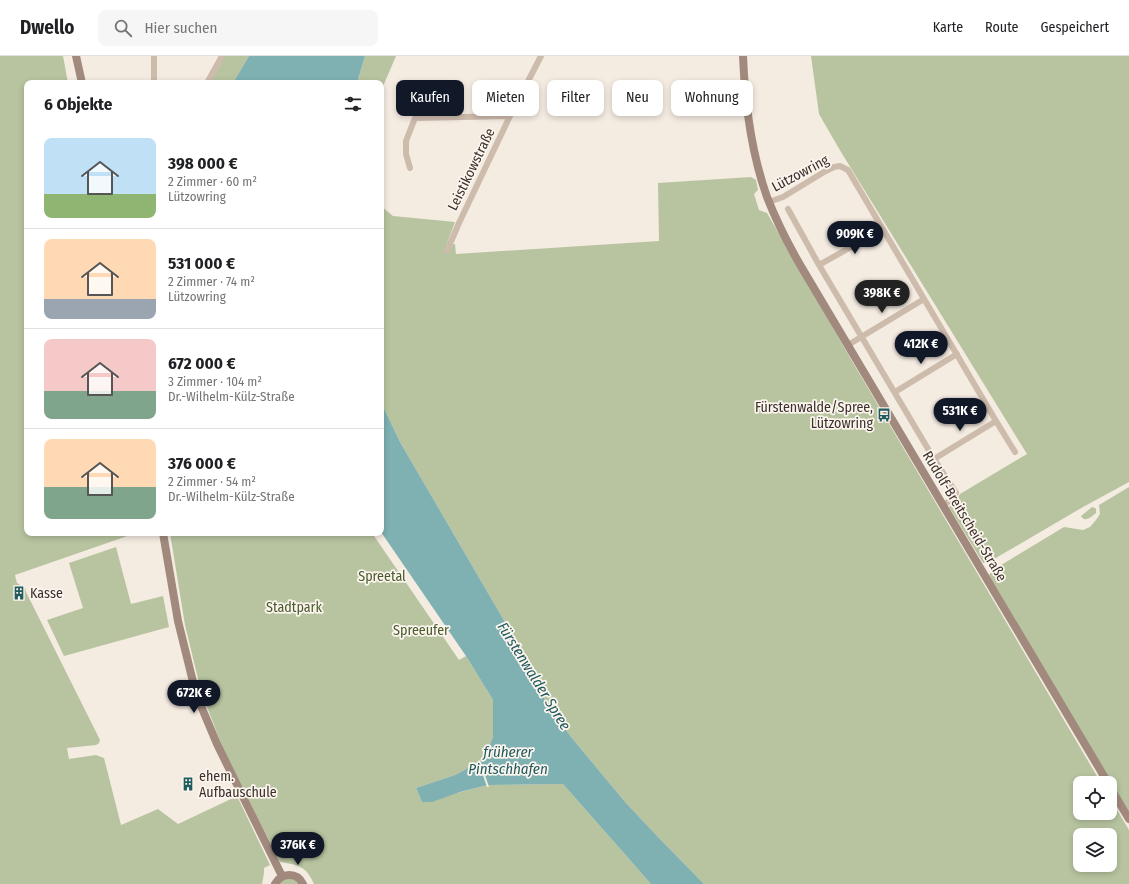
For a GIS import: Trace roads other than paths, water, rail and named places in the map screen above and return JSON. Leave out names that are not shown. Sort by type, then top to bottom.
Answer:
[{"type":"main road","points":[[76,56],[81,80]]},
{"type":"main road","name":"Rudolf-Breitscheid-Straße","points":[[743,56],[747,104],[756,161],[769,202],[785,238],[1104,776]]},
{"type":"main road","points":[[164,536],[178,621],[196,694],[217,744],[282,876]]},
{"type":"main road","points":[[1117,799],[1129,819]]},
{"type":"main road","points":[[276,884],[279,878],[288,874],[298,877],[303,884]]},
{"type":"street","points":[[154,56],[154,80]]},
{"type":"street","points":[[209,80],[222,56]]},
{"type":"street","name":"Leistikowstraße","points":[[529,80],[541,56]]},
{"type":"street","points":[[410,168],[406,154],[406,141],[415,118],[510,116]]},
{"type":"street","name":"Leistikowstraße","points":[[448,251],[459,223],[510,116]]},
{"type":"street","name":"Lützowring","points":[[769,202],[783,197],[834,167],[844,167],[849,172],[1015,452]]},
{"type":"street","name":"Lützowring","points":[[788,208],[819,265],[934,459],[956,493],[951,500],[943,505]]},
{"type":"street","points":[[819,265],[883,229]]},
{"type":"street","points":[[848,345],[924,299]]},
{"type":"street","points":[[895,392],[956,354]]},
{"type":"street","points":[[934,459],[996,421]]},
{"type":"water","points":[[249,56],[365,56],[358,80],[235,80]]},
{"type":"water","name":"früherer Pintschhafen","points":[[384,408],[400,442],[523,653],[546,702],[571,737],[626,803],[704,884],[651,884],[563,784],[488,785],[460,792],[432,802],[422,802],[416,788],[455,775],[483,760],[493,737],[493,700],[466,656],[384,536]]},
{"type":"place","name":"Fürstenwalde/Spree, Lützowring","points":[[884,415]]},
{"type":"place","name":"Kasse","points":[[19,593]]},
{"type":"place","name":"ehem. Aufbauschule","points":[[188,784]]},
{"type":"park label","name":"Spreetal","points":[[382,576]]},
{"type":"park label","name":"Stadtpark","points":[[294,607]]},
{"type":"park label","name":"Spreeufer","points":[[421,630]]},
{"type":"water label","name":"Fürstenwalder Spree","points":[[534,676]]}]
